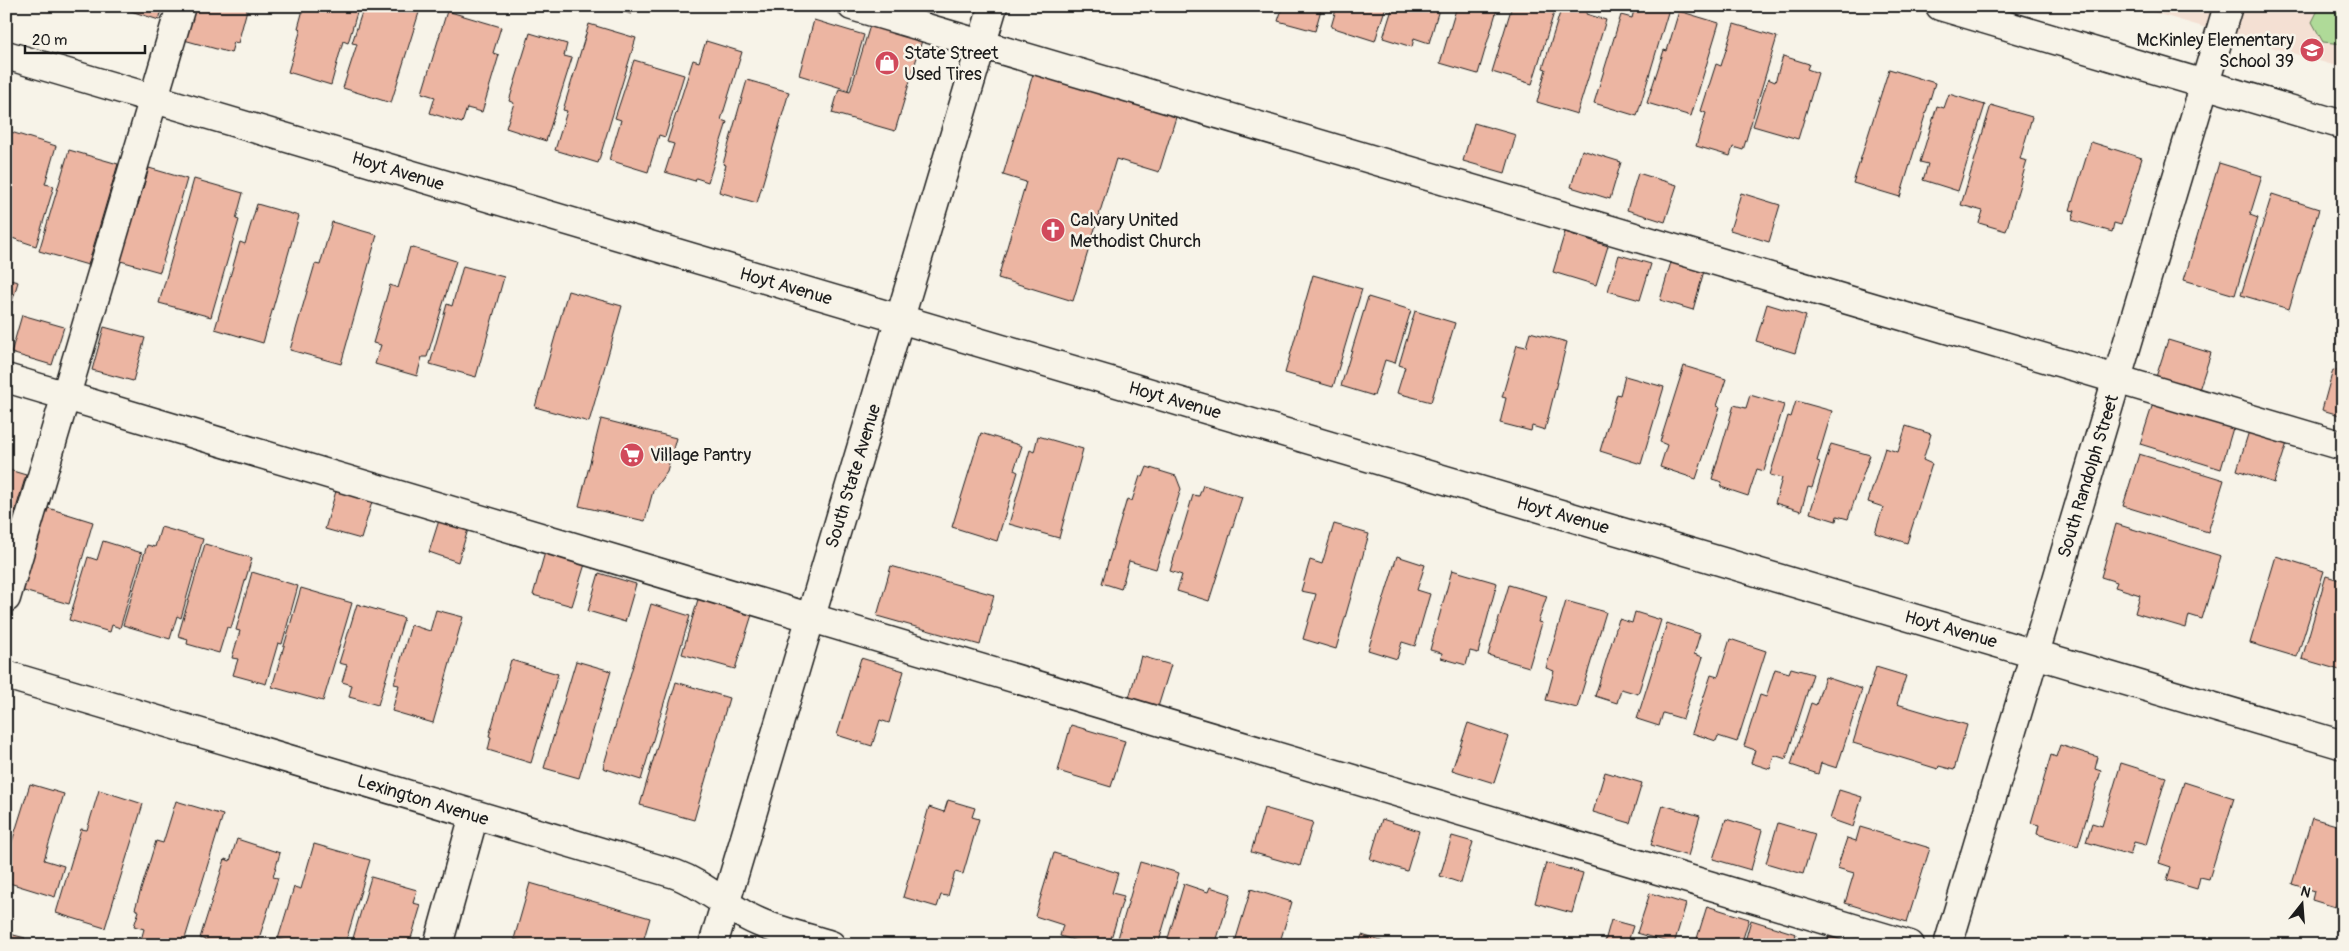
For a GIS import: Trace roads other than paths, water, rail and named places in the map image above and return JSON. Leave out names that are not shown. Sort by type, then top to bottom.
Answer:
[{"type":"street","points":[[6,598],[180,6]]},
{"type":"street","points":[[852,6],[2343,446]]},
{"type":"street","name":"South State Avenue","points":[[713,945],[724,902],[993,6]]},
{"type":"street","points":[[1940,6],[2343,125]]},
{"type":"street","name":"South Randolph Street","points":[[1948,945],[2228,6]]},
{"type":"street","name":"Hoyt Avenue","points":[[6,55],[2343,745]]},
{"type":"street","points":[[6,378],[1910,945]]},
{"type":"street","name":"Lexington Avenue","points":[[6,675],[675,874],[700,885],[724,902],[763,924],[830,945]]},
{"type":"street","points":[[438,945],[474,815]]},
{"type":"place","name":"McKinley Elementary School 39","points":[[2312,50]]},
{"type":"place","name":"State Street Used Tires","points":[[887,63]]},
{"type":"place","name":"Calvary United Methodist Church","points":[[1053,230]]},
{"type":"place","name":"Village Pantry","points":[[632,455]]}]
